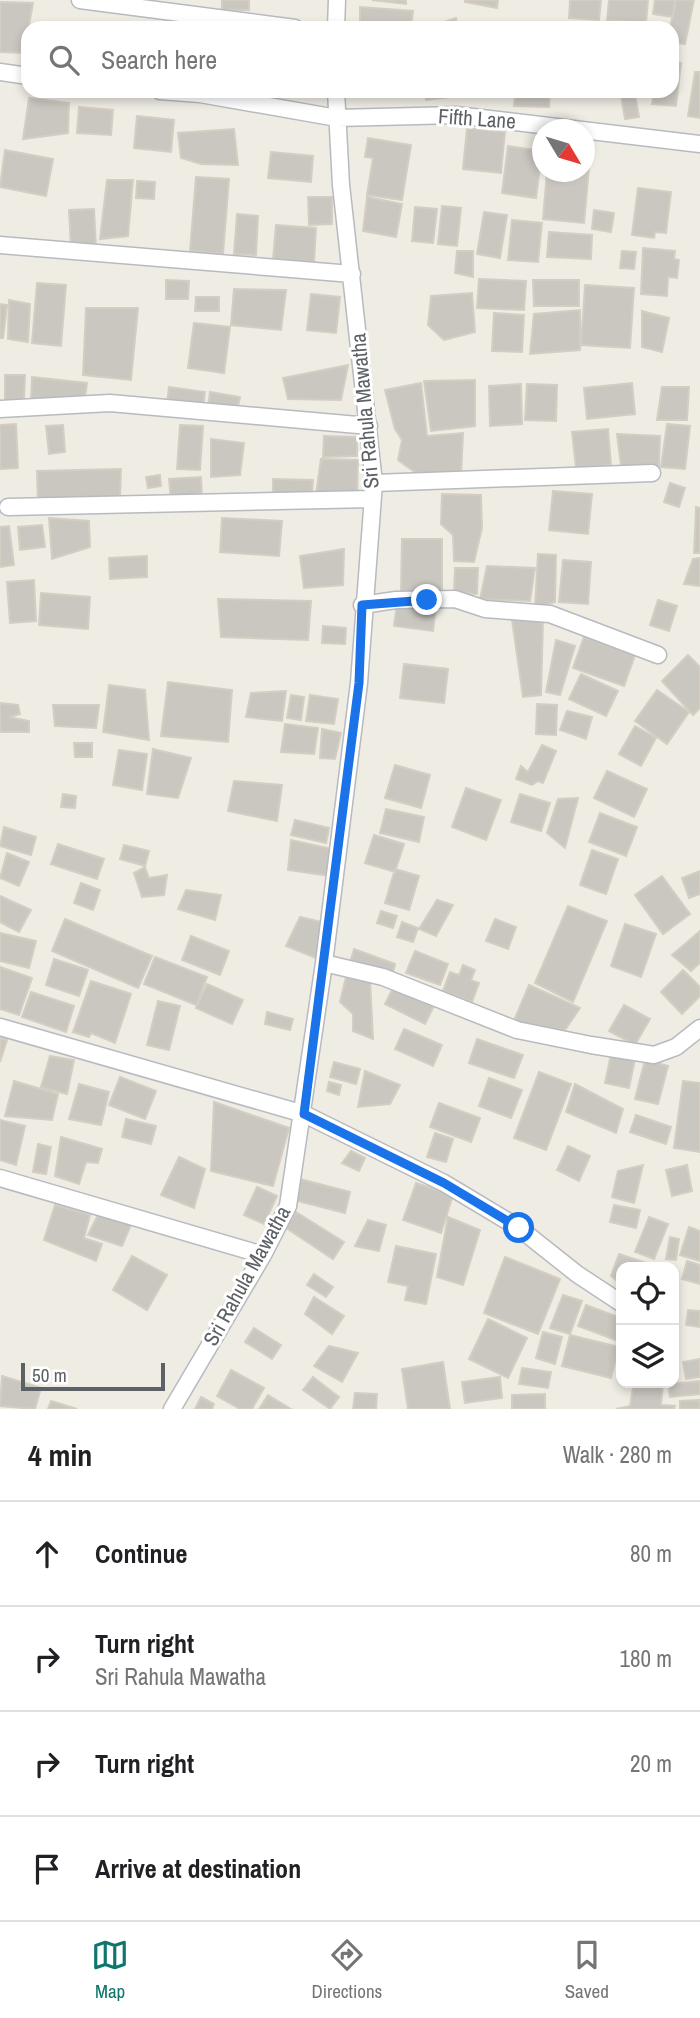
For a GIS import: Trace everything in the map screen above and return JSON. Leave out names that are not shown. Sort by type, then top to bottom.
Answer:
[{"type":"street","points":[[80,0],[241,21]]},
{"type":"street","points":[[336,21],[337,0]]},
{"type":"street","points":[[0,72],[21,75]]},
{"type":"street","name":"Fifth Lane","points":[[223,98],[337,118],[456,115],[700,144]]},
{"type":"street","name":"Sri Rahula Mawatha","points":[[172,1409],[263,1255],[288,1206],[304,1114],[324,963],[359,683],[362,605],[373,491],[336,98]]},
{"type":"street","points":[[0,245],[352,274]]},
{"type":"street","points":[[0,409],[110,403],[369,426]]},
{"type":"street","points":[[8,507],[373,491],[652,473]]},
{"type":"street","points":[[362,605],[396,600],[455,600],[485,609],[550,614],[658,655]]},
{"type":"street","points":[[324,963],[383,977],[517,1030],[591,1045],[654,1055],[677,1047],[700,1028]]},
{"type":"street","points":[[0,1027],[304,1114],[454,1189],[519,1228],[616,1300]]},
{"type":"street","points":[[0,1178],[263,1255]]},
{"type":"building","points":[[222,0],[249,0],[249,10],[222,10]]},
{"type":"building","points":[[372,0],[406,0],[406,4]]},
{"type":"building","points":[[465,0],[498,0],[497,8]]},
{"type":"building","points":[[570,0],[601,0],[599,20],[569,18]]},
{"type":"building","points":[[609,0],[648,0],[646,21],[607,20]]},
{"type":"building","points":[[655,0],[675,0],[673,17],[653,14]]},
{"type":"building","points":[[676,0],[694,0],[685,44],[679,43],[679,21],[672,21]]},
{"type":"building","points":[[0,2],[33,3],[30,21],[21,21],[21,53],[0,52]]},
{"type":"building","points":[[360,7],[413,11],[412,21],[360,21]]},
{"type":"building","points":[[695,72],[700,72],[700,118],[688,116]]},
{"type":"building","points":[[29,98],[69,103],[68,133],[23,139]]},
{"type":"building","points":[[515,98],[550,98],[549,107],[514,106]]},
{"type":"building","points":[[622,98],[636,98],[639,117],[625,119]]},
{"type":"building","points":[[653,98],[677,98],[676,106],[652,104]]},
{"type":"building","points":[[79,107],[113,110],[111,135],[77,133]]},
{"type":"building","points":[[137,116],[174,120],[171,152],[134,148]]},
{"type":"building","points":[[467,128],[505,132],[501,173],[463,169]]},
{"type":"building","points":[[234,129],[238,165],[201,164],[181,158],[178,133]]},
{"type":"building","points":[[368,138],[411,145],[402,200],[367,195],[373,158],[365,157]]},
{"type":"building","points":[[508,146],[532,150],[532,182],[538,182],[536,198],[502,193]]},
{"type":"building","points":[[5,150],[53,159],[46,196],[0,187]]},
{"type":"building","points":[[271,152],[313,156],[311,182],[268,178]]},
{"type":"building","points":[[196,177],[229,179],[223,254],[190,251]]},
{"type":"building","points":[[107,180],[133,180],[128,236],[100,239]]},
{"type":"building","points":[[137,181],[155,182],[154,199],[136,198]]},
{"type":"building","points":[[546,182],[588,182],[584,223],[543,219]]},
{"type":"building","points":[[638,188],[671,192],[666,233],[655,232],[654,238],[632,235]]},
{"type":"building","points":[[308,197],[332,197],[332,224],[309,225]]},
{"type":"building","points":[[367,197],[402,204],[396,237],[363,231]]},
{"type":"building","points":[[442,206],[461,208],[457,246],[438,244]]},
{"type":"building","points":[[415,207],[437,209],[433,243],[412,241]]},
{"type":"building","points":[[94,209],[96,248],[71,249],[69,210]]},
{"type":"building","points":[[594,210],[614,213],[611,232],[592,229]]},
{"type":"building","points":[[484,212],[507,215],[500,258],[477,254]]},
{"type":"building","points":[[237,214],[258,216],[256,255],[234,254]]},
{"type":"building","points":[[512,220],[542,223],[538,262],[508,260]]},
{"type":"building","points":[[276,225],[316,228],[314,262],[273,259]]},
{"type":"building","points":[[549,232],[592,235],[591,259],[547,257]]},
{"type":"building","points":[[643,248],[675,251],[674,259],[679,260],[677,278],[668,277],[667,296],[641,294]]},
{"type":"building","points":[[457,251],[473,251],[473,277],[455,273]]},
{"type":"building","points":[[622,251],[636,252],[634,269],[620,268]]},
{"type":"building","points":[[479,279],[526,281],[524,310],[477,308]]},
{"type":"building","points":[[166,280],[189,281],[188,299],[166,299]]},
{"type":"building","points":[[533,280],[579,280],[579,306],[534,306]]},
{"type":"building","points":[[37,283],[66,285],[61,346],[32,343]]},
{"type":"building","points":[[585,285],[634,288],[630,348],[581,345]]},
{"type":"building","points":[[234,289],[286,290],[281,330],[231,325]]},
{"type":"building","points":[[472,293],[475,332],[444,340],[428,325],[431,296]]},
{"type":"building","points":[[311,294],[340,297],[336,333],[307,330]]},
{"type":"building","points":[[196,297],[219,297],[219,311],[195,311]]},
{"type":"building","points":[[9,300],[30,304],[28,342],[8,339]]},
{"type":"building","points":[[0,304],[7,305],[3,338],[0,338]]},
{"type":"building","points":[[86,308],[138,308],[131,380],[83,375]]},
{"type":"building","points":[[580,310],[580,350],[530,354],[534,314]]},
{"type":"building","points":[[642,311],[669,318],[662,352],[642,347]]},
{"type":"building","points":[[494,313],[524,315],[522,352],[492,351]]},
{"type":"building","points":[[194,323],[230,327],[224,373],[188,368]]},
{"type":"building","points":[[348,365],[341,400],[288,399],[283,378]]},
{"type":"building","points":[[5,375],[25,375],[24,399],[5,402]]},
{"type":"building","points":[[32,377],[87,383],[85,398],[31,403]]},
{"type":"building","points":[[475,380],[475,426],[431,431],[424,381]]},
{"type":"building","points":[[421,383],[427,436],[463,433],[461,476],[419,475],[398,460],[402,440],[395,429],[385,390]]},
{"type":"building","points":[[632,383],[635,414],[587,419],[584,388]]},
{"type":"building","points":[[521,384],[522,424],[490,426],[489,386]]},
{"type":"building","points":[[527,384],[557,385],[556,421],[525,420]]},
{"type":"building","points":[[169,387],[205,392],[203,408],[167,404]]},
{"type":"building","points":[[662,387],[689,387],[687,420],[657,420]]},
{"type":"building","points":[[210,392],[240,397],[237,412],[208,407]]},
{"type":"building","points":[[16,424],[18,468],[0,469],[0,425]]},
{"type":"building","points":[[667,424],[690,426],[685,469],[661,467]]},
{"type":"building","points":[[63,425],[65,452],[49,454],[46,426]]},
{"type":"building","points":[[180,425],[203,426],[200,470],[177,469]]},
{"type":"building","points":[[608,429],[611,465],[576,468],[572,432]]},
{"type":"building","points":[[617,434],[660,436],[659,466],[621,466]]},
{"type":"building","points":[[324,436],[357,437],[357,456],[323,457]]},
{"type":"building","points":[[211,439],[244,443],[240,475],[211,477]]},
{"type":"building","points":[[321,459],[358,460],[357,494],[316,494]]},
{"type":"building","points":[[121,469],[120,498],[38,504],[37,471]]},
{"type":"building","points":[[160,475],[161,486],[148,488],[146,477]]},
{"type":"building","points":[[201,477],[202,499],[171,501],[169,479]]},
{"type":"building","points":[[273,479],[313,480],[312,494],[273,493]]},
{"type":"building","points":[[670,483],[685,488],[679,507],[664,502]]},
{"type":"building","points":[[553,491],[592,494],[588,534],[549,530]]},
{"type":"building","points":[[442,494],[481,495],[482,528],[474,562],[454,561],[453,535],[441,524]]},
{"type":"building","points":[[696,507],[700,508],[700,553],[694,553]]},
{"type":"building","points":[[49,518],[89,521],[90,547],[52,559]]},
{"type":"building","points":[[222,518],[282,521],[279,556],[220,552]]},
{"type":"building","points":[[42,525],[45,547],[20,550],[18,527]]},
{"type":"building","points":[[9,526],[14,565],[0,567],[0,527]]},
{"type":"building","points":[[402,539],[442,539],[442,593],[401,592]]},
{"type":"building","points":[[344,549],[343,585],[304,588],[300,556]]},
{"type":"building","points":[[538,554],[556,555],[555,602],[535,608]]},
{"type":"building","points":[[147,556],[147,577],[110,579],[109,558]]},
{"type":"building","points":[[700,558],[700,586],[684,584],[693,559]]},
{"type":"building","points":[[563,560],[591,562],[588,604],[559,602]]},
{"type":"building","points":[[487,566],[535,568],[530,601],[480,599]]},
{"type":"building","points":[[455,568],[478,568],[477,594],[454,593]]},
{"type":"building","points":[[34,580],[36,621],[10,623],[7,582]]},
{"type":"building","points":[[41,593],[90,597],[88,629],[39,625]]},
{"type":"building","points":[[218,599],[311,601],[308,640],[221,637]]},
{"type":"building","points":[[658,600],[677,606],[669,631],[650,625]]},
{"type":"building","points":[[397,603],[436,607],[433,631],[394,626]]},
{"type":"building","points":[[512,620],[543,620],[541,695],[523,697]]},
{"type":"building","points":[[323,626],[346,628],[345,644],[322,643]]},
{"type":"building","points":[[584,637],[635,655],[624,686],[573,668]]},
{"type":"building","points":[[556,640],[575,646],[560,695],[546,692]]},
{"type":"building","points":[[688,655],[700,667],[700,708],[693,715],[662,681]]},
{"type":"building","points":[[404,664],[448,669],[444,703],[400,698]]},
{"type":"building","points":[[581,674],[618,691],[606,716],[569,699]]},
{"type":"building","points":[[168,682],[232,690],[228,742],[161,736]]},
{"type":"building","points":[[109,685],[145,690],[149,740],[103,732]]},
{"type":"building","points":[[657,690],[689,712],[667,744],[635,721]]},
{"type":"building","points":[[286,691],[282,721],[246,717],[251,693]]},
{"type":"building","points":[[291,695],[304,697],[301,720],[287,718]]},
{"type":"building","points":[[310,695],[338,699],[334,724],[306,721]]},
{"type":"building","points":[[0,703],[18,705],[20,714],[9,717],[29,721],[29,732],[0,732]]},
{"type":"building","points":[[537,704],[557,705],[556,735],[536,734]]},
{"type":"building","points":[[53,705],[99,705],[96,728],[55,726]]},
{"type":"building","points":[[567,711],[592,717],[586,739],[560,730]]},
{"type":"building","points":[[285,724],[318,728],[314,754],[281,752]]},
{"type":"building","points":[[635,726],[656,738],[641,766],[619,754]]},
{"type":"building","points":[[322,729],[341,733],[335,759],[320,758]]},
{"type":"building","points":[[74,743],[92,743],[92,757],[75,757]]},
{"type":"building","points":[[542,745],[556,751],[543,783],[538,781],[532,785],[516,779],[521,766],[528,772]]},
{"type":"building","points":[[153,749],[191,758],[178,798],[147,794]]},
{"type":"building","points":[[119,750],[147,754],[142,790],[113,785]]},
{"type":"building","points":[[395,765],[430,775],[421,808],[385,798]]},
{"type":"building","points":[[607,771],[647,789],[634,817],[594,798]]},
{"type":"building","points":[[234,781],[282,785],[277,821],[228,811]]},
{"type":"building","points":[[466,788],[501,800],[486,840],[452,827]]},
{"type":"building","points":[[63,794],[76,796],[75,808],[61,807]]},
{"type":"building","points":[[520,794],[550,803],[541,831],[511,822]]},
{"type":"building","points":[[578,798],[565,848],[547,833],[558,799]]},
{"type":"building","points":[[386,809],[424,817],[419,842],[380,833]]},
{"type":"building","points":[[600,813],[637,827],[626,856],[589,842]]},
{"type":"building","points":[[295,820],[329,828],[326,843],[291,835]]},
{"type":"building","points":[[4,827],[36,837],[31,855],[0,846]]},
{"type":"building","points":[[374,835],[404,844],[395,872],[365,863]]},
{"type":"building","points":[[291,840],[332,849],[331,876],[288,870]]},
{"type":"building","points":[[58,844],[104,859],[97,879],[51,864]]},
{"type":"building","points":[[124,845],[149,851],[145,866],[120,859]]},
{"type":"building","points":[[592,850],[618,859],[606,894],[580,885]]},
{"type":"building","points":[[7,853],[29,862],[19,886],[0,878]]},
{"type":"building","points":[[145,867],[149,878],[167,875],[164,895],[142,897],[134,873]]},
{"type":"building","points":[[395,869],[419,876],[409,910],[385,903]]},
{"type":"building","points":[[700,871],[700,894],[689,898],[682,878]]},
{"type":"building","points":[[662,876],[690,914],[663,934],[635,895]]},
{"type":"building","points":[[81,883],[100,890],[93,910],[74,903]]},
{"type":"building","points":[[186,890],[221,895],[215,920],[178,909]]},
{"type":"building","points":[[0,896],[31,910],[19,932],[0,922]]},
{"type":"building","points":[[437,900],[453,905],[436,936],[419,929]]},
{"type":"building","points":[[568,906],[607,921],[573,1002],[535,983]]},
{"type":"building","points":[[381,911],[397,916],[393,928],[377,923]]},
{"type":"building","points":[[300,917],[326,923],[318,959],[286,946]]},
{"type":"building","points":[[65,919],[152,956],[138,988],[52,951]]},
{"type":"building","points":[[495,919],[516,927],[508,949],[486,941]]},
{"type":"building","points":[[402,922],[418,928],[413,942],[397,937]]},
{"type":"building","points":[[625,924],[656,934],[641,977],[611,966]]},
{"type":"building","points":[[700,931],[700,963],[691,971],[672,955]]},
{"type":"building","points":[[0,933],[36,941],[29,968],[0,961]]},
{"type":"building","points":[[191,936],[229,951],[220,975],[182,960]]},
{"type":"building","points":[[354,949],[395,964],[392,977],[350,963]]},
{"type":"building","points":[[415,951],[448,964],[440,985],[406,973]]},
{"type":"building","points":[[155,957],[207,977],[196,1005],[144,984]]},
{"type":"building","points":[[54,959],[88,970],[79,996],[46,985]]},
{"type":"building","points":[[463,965],[475,970],[471,980],[479,983],[472,1002],[443,991],[450,972],[459,975]]},
{"type":"building","points":[[0,967],[32,978],[19,1015],[0,1009]]},
{"type":"building","points":[[683,970],[700,987],[700,996],[682,1014],[661,992]]},
{"type":"building","points":[[346,977],[370,979],[373,1039],[353,1031],[353,1014],[340,1002]]},
{"type":"building","points":[[91,981],[131,994],[115,1043],[91,1033],[89,1037],[73,1032]]},
{"type":"building","points":[[207,984],[243,1000],[232,1024],[196,1008]]},
{"type":"building","points":[[395,984],[435,1004],[425,1024],[385,1004]]},
{"type":"building","points":[[529,985],[580,1008],[565,1030],[513,1023]]},
{"type":"building","points":[[31,992],[74,1006],[66,1032],[22,1017]]},
{"type":"building","points":[[158,1001],[180,1006],[169,1050],[147,1045]]},
{"type":"building","points":[[624,1005],[650,1019],[635,1045],[609,1031]]},
{"type":"building","points":[[267,1012],[293,1019],[290,1030],[265,1024]]},
{"type":"building","points":[[404,1029],[442,1045],[433,1066],[395,1049]]},
{"type":"building","points":[[0,1038],[7,1040],[0,1062]]},
{"type":"building","points":[[477,1039],[523,1055],[514,1078],[469,1063]]},
{"type":"building","points":[[611,1054],[635,1059],[629,1088],[605,1083]]},
{"type":"building","points":[[50,1056],[74,1060],[67,1094],[41,1087]]},
{"type":"building","points":[[645,1060],[668,1066],[658,1104],[635,1099]]},
{"type":"building","points":[[334,1062],[360,1069],[356,1084],[330,1077]]},
{"type":"building","points":[[365,1071],[400,1085],[390,1104],[358,1107]]},
{"type":"building","points":[[539,1072],[571,1084],[546,1150],[514,1138]]},
{"type":"building","points":[[120,1077],[156,1091],[145,1119],[109,1105]]},
{"type":"building","points":[[489,1078],[522,1090],[511,1118],[479,1106]]},
{"type":"building","points":[[14,1081],[58,1094],[52,1120],[5,1116]]},
{"type":"building","points":[[683,1081],[700,1083],[700,1152],[674,1148]]},
{"type":"building","points":[[329,1082],[341,1085],[339,1095],[327,1091]]},
{"type":"building","points":[[79,1084],[109,1092],[101,1125],[69,1119]]},
{"type":"building","points":[[575,1084],[623,1109],[616,1133],[566,1112]]},
{"type":"building","points":[[214,1102],[289,1128],[273,1186],[211,1171]]},
{"type":"building","points":[[439,1103],[480,1118],[471,1142],[430,1127]]},
{"type":"building","points":[[636,1115],[671,1127],[666,1144],[630,1132]]},
{"type":"building","points":[[126,1119],[156,1126],[151,1144],[122,1137]]},
{"type":"building","points":[[0,1120],[25,1126],[16,1165],[0,1160]]},
{"type":"building","points":[[435,1133],[453,1139],[446,1162],[427,1157]]},
{"type":"building","points":[[61,1137],[102,1149],[98,1163],[86,1162],[79,1184],[55,1176]]},
{"type":"building","points":[[38,1144],[51,1147],[46,1174],[33,1172]]},
{"type":"building","points":[[568,1146],[590,1156],[579,1181],[557,1170]]},
{"type":"building","points":[[351,1151],[365,1158],[359,1171],[342,1163]]},
{"type":"building","points":[[179,1157],[205,1169],[194,1208],[161,1195]]},
{"type":"building","points":[[643,1165],[634,1203],[612,1197],[618,1171]]},
{"type":"building","points":[[687,1165],[692,1191],[672,1196],[666,1170]]},
{"type":"building","points":[[300,1179],[350,1192],[345,1213],[294,1200]]},
{"type":"building","points":[[416,1183],[453,1195],[441,1233],[403,1220]]},
{"type":"building","points":[[257,1187],[277,1196],[264,1224],[244,1215]]},
{"type":"building","points":[[55,1205],[90,1215],[84,1238],[102,1244],[96,1261],[44,1240]]},
{"type":"building","points":[[614,1205],[640,1210],[636,1228],[610,1222]]},
{"type":"building","points":[[100,1211],[133,1220],[122,1246],[88,1235]]},
{"type":"building","points":[[296,1212],[344,1242],[333,1259],[286,1228]]},
{"type":"building","points":[[448,1217],[480,1230],[463,1285],[437,1277]]},
{"type":"building","points":[[649,1217],[668,1224],[654,1259],[635,1252]]},
{"type":"building","points":[[368,1220],[386,1225],[379,1251],[355,1246]]},
{"type":"building","points":[[689,1227],[700,1231],[700,1261],[680,1255]]},
{"type":"building","points":[[670,1237],[679,1239],[676,1260],[666,1259]]},
{"type":"building","points":[[396,1246],[436,1254],[426,1304],[405,1300],[408,1286],[388,1282]]},
{"type":"building","points":[[619,1254],[643,1262],[616,1262]]},
{"type":"building","points":[[132,1256],[167,1275],[147,1310],[113,1290]]},
{"type":"building","points":[[505,1257],[560,1279],[538,1334],[484,1313]]},
{"type":"building","points":[[687,1261],[700,1265],[700,1284],[682,1279]]},
{"type":"building","points":[[616,1262],[616,1280],[611,1276]]},
{"type":"building","points":[[314,1274],[333,1287],[326,1297],[307,1285]]},
{"type":"building","points":[[563,1295],[582,1301],[570,1334],[550,1328]]},
{"type":"building","points":[[314,1297],[344,1316],[332,1334],[305,1314]]},
{"type":"building","points":[[586,1305],[616,1316],[616,1340],[578,1326]]},
{"type":"building","points":[[688,1310],[700,1311],[700,1327],[686,1325]]},
{"type":"building","points":[[488,1319],[527,1338],[508,1378],[469,1359]]},
{"type":"building","points":[[254,1328],[281,1345],[272,1359],[245,1342]]},
{"type":"building","points":[[543,1332],[562,1337],[555,1364],[536,1358]]},
{"type":"building","points":[[570,1335],[616,1346],[611,1378],[562,1366]]},
{"type":"building","points":[[329,1346],[358,1353],[342,1382],[314,1366]]},
{"type":"building","points":[[700,1359],[700,1377],[686,1379],[683,1362]]},
{"type":"building","points":[[443,1362],[450,1409],[408,1409],[402,1369]]},
{"type":"building","points":[[522,1368],[551,1372],[548,1388],[519,1384]]},
{"type":"building","points":[[231,1370],[264,1388],[252,1409],[240,1409],[217,1396]]},
{"type":"building","points":[[2,1376],[41,1388],[35,1409],[0,1406]]},
{"type":"building","points":[[313,1377],[339,1397],[330,1409],[303,1390]]},
{"type":"building","points":[[500,1377],[502,1398],[465,1403],[462,1382]]},
{"type":"building","points":[[700,1381],[700,1394],[670,1397],[669,1388],[679,1388],[679,1383]]},
{"type":"building","points":[[633,1388],[663,1388],[661,1405],[675,1406],[674,1409],[616,1409],[630,1406]]},
{"type":"building","points":[[355,1393],[377,1394],[376,1409],[353,1409]]},
{"type":"building","points":[[545,1394],[545,1409],[512,1409],[512,1395]]},
{"type":"building","points":[[268,1395],[291,1409],[259,1409]]},
{"type":"building","points":[[201,1397],[214,1404],[212,1409],[195,1409]]},
{"type":"building","points":[[700,1400],[700,1409],[680,1409],[680,1401]]},
{"type":"building","points":[[51,1401],[77,1409],[48,1409]]},
{"type":"route","points":[[427,600],[396,600],[362,605],[359,683],[304,1114],[444,1183],[519,1228]]}]
